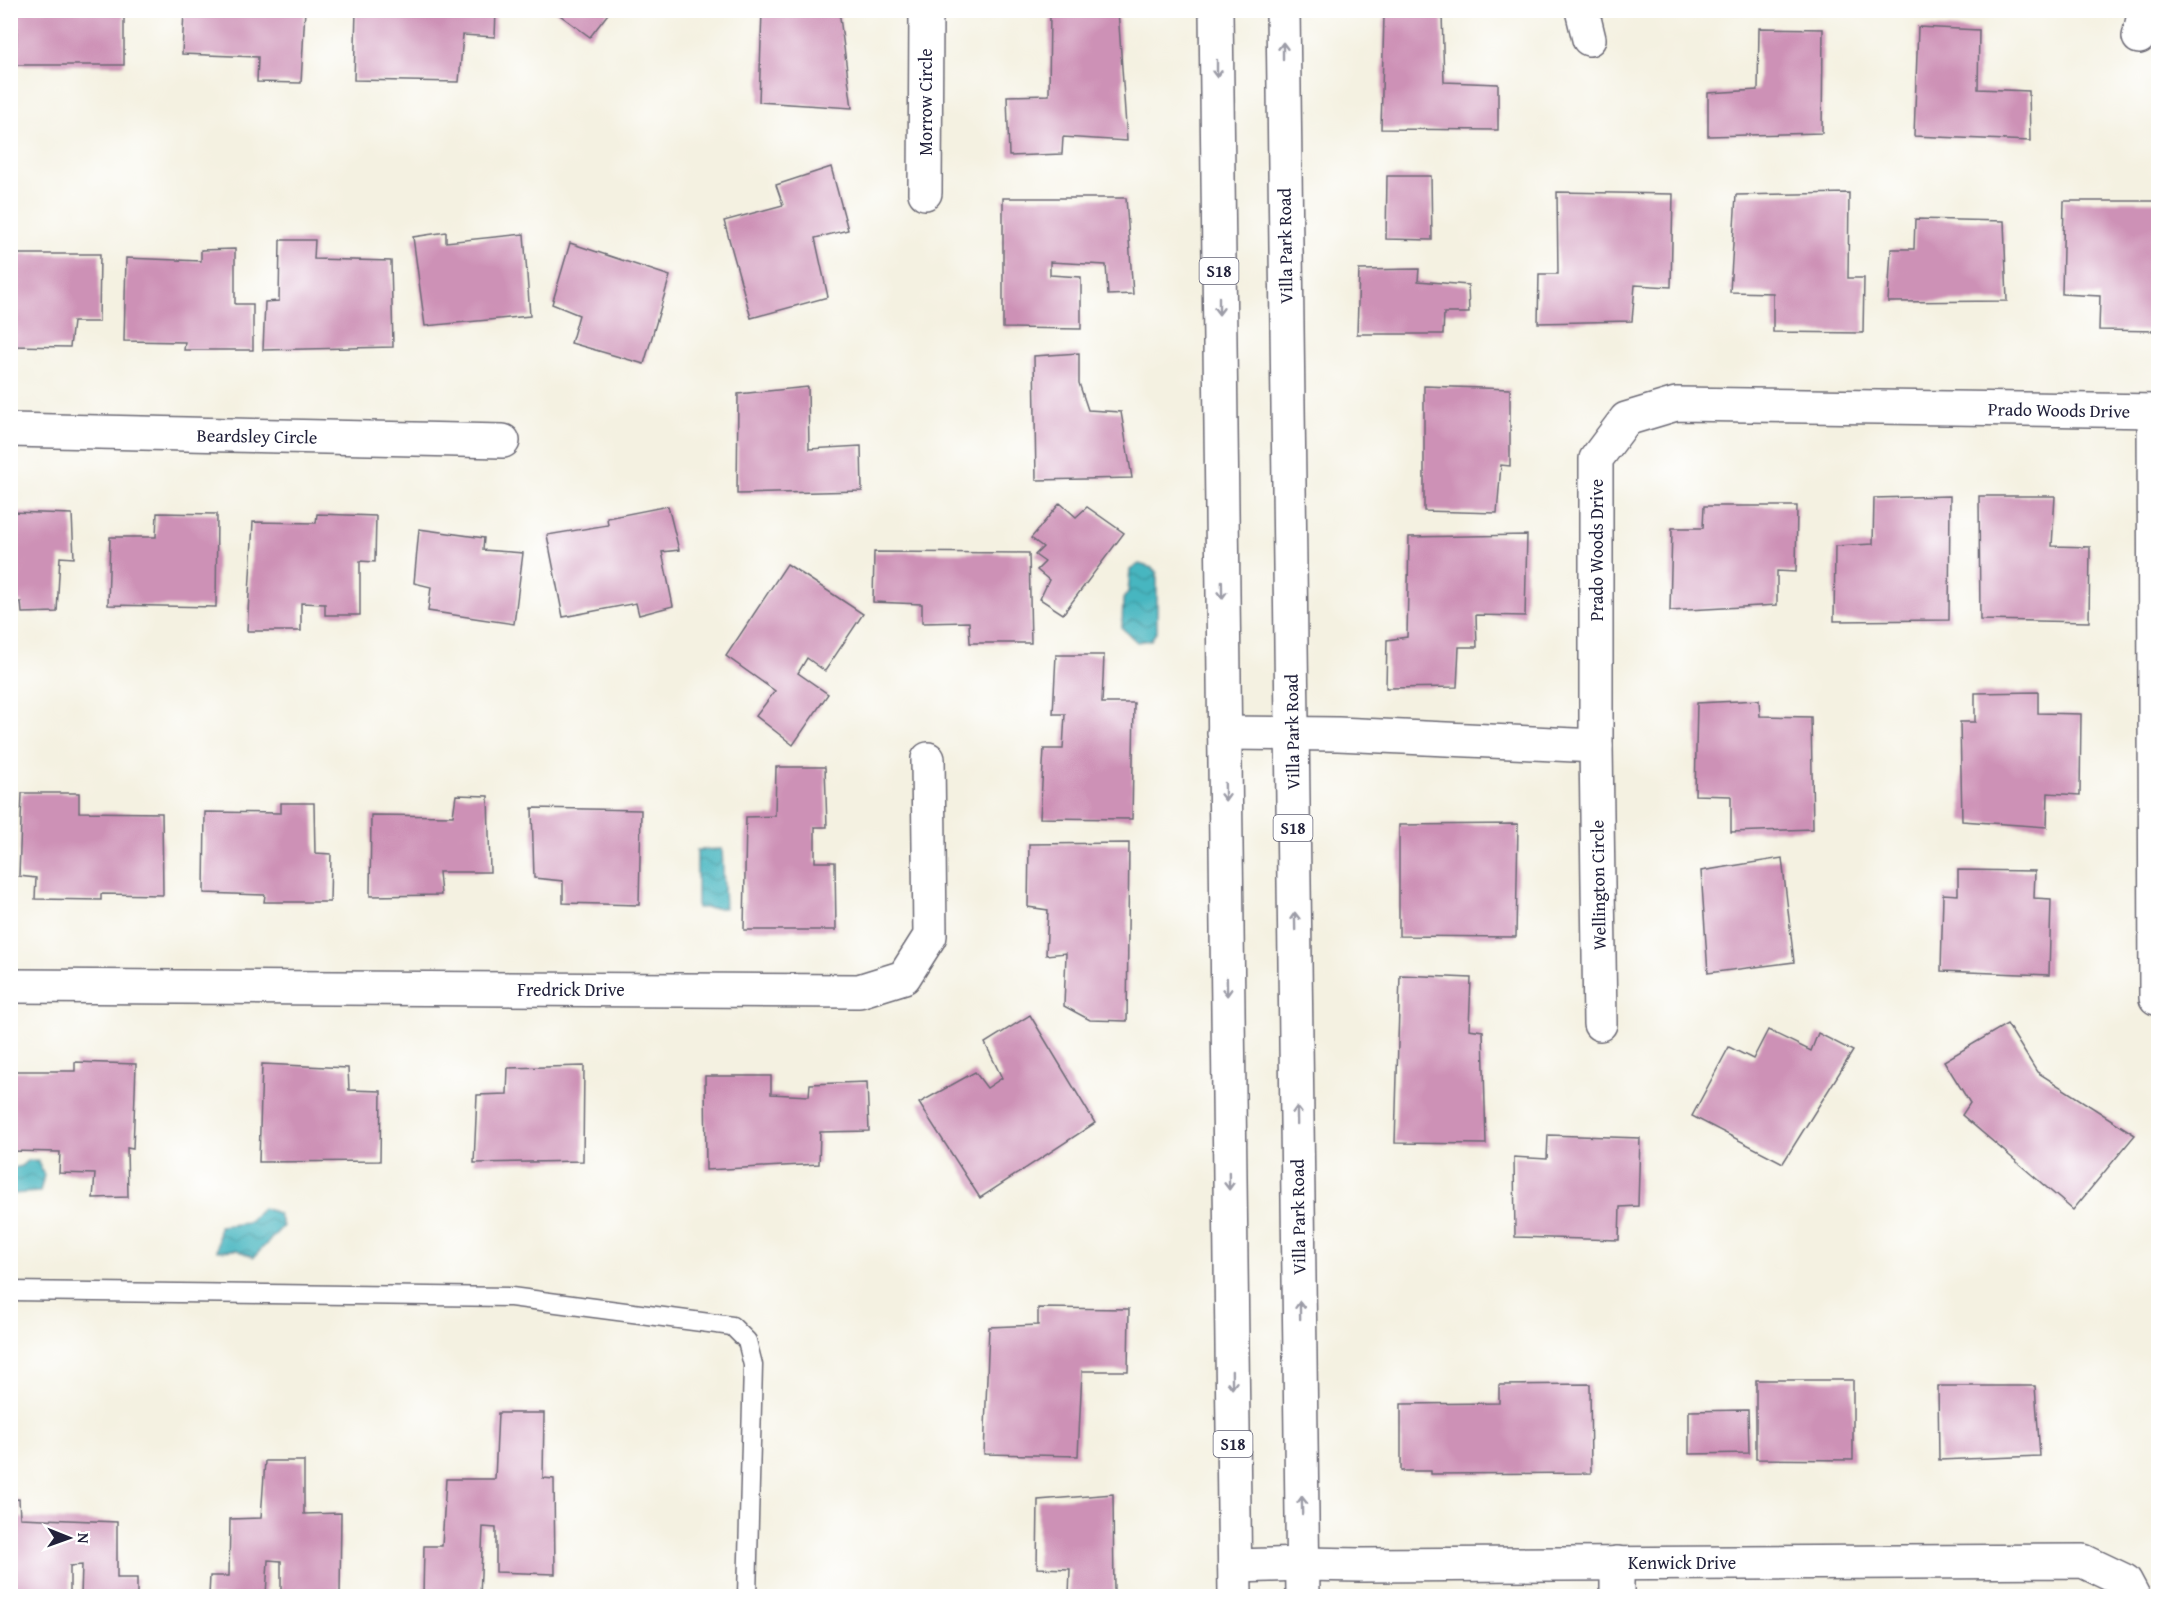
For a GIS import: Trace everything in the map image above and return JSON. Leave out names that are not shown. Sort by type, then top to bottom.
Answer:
[{"type":"street","name":"Morrow Circle","points":[[925,193],[926,10]]},
{"type":"street","name":"S18","points":[[1216,10],[1235,1581]]},
{"type":"street","name":"Villa Park Road","points":[[1283,10],[1303,1596]]},
{"type":"street","name":"Prado Woods Drive","points":[[1596,746],[1596,459],[1626,419],[1676,404],[2156,411]]},
{"type":"street","points":[[2156,411],[2156,998]]},
{"type":"street","name":"Beardsley Circle","points":[[10,430],[503,441]]},
{"type":"street","points":[[1224,733],[1338,735],[1596,746]]},
{"type":"street","name":"Wellington Circle","points":[[1596,746],[1600,1024]]},
{"type":"street","name":"Fredrick Drive","points":[[10,986],[859,991],[904,977],[930,936],[928,759]]},
{"type":"street","name":"Kenwick Drive","points":[[1235,1581],[1303,1564],[1361,1566],[2083,1561],[2129,1589]]},
{"type":"street","points":[[1617,1563],[1617,1596]]},
{"type":"lane","points":[[10,1291],[511,1297],[732,1326],[747,1341],[753,1365],[747,1596]]},
{"type":"water","points":[[1139,564],[1157,572],[1157,631],[1151,640],[1137,642],[1122,628],[1123,599],[1128,592],[1130,570]]},
{"type":"water","points":[[722,849],[725,908],[697,908],[697,850]]},
{"type":"water","points":[[28,1160],[38,1161],[44,1175],[40,1192],[11,1194],[11,1169],[21,1166]]},
{"type":"water","points":[[263,1208],[278,1213],[283,1226],[254,1257],[237,1250],[217,1251],[219,1226],[247,1223]]},
{"type":"building","points":[[17,10],[124,10],[124,65],[16,65]]},
{"type":"building","points":[[184,10],[305,10],[301,83],[257,82],[258,57],[182,54]]},
{"type":"building","points":[[356,10],[496,10],[495,37],[463,35],[459,82],[354,80]]},
{"type":"building","points":[[553,10],[611,10],[590,37]]},
{"type":"building","points":[[762,10],[839,10],[852,108],[759,102]]},
{"type":"building","points":[[1050,10],[1118,10],[1127,141],[1063,137],[1062,154],[1009,156],[1007,96],[1049,95]]},
{"type":"building","points":[[1733,10],[1792,10],[1792,13],[1733,14]]},
{"type":"building","points":[[1442,14],[1444,82],[1498,84],[1498,130],[1381,129],[1384,15]]},
{"type":"building","points":[[1918,27],[1979,30],[1978,89],[2029,91],[2030,141],[1914,136]]},
{"type":"building","points":[[1759,28],[1823,29],[1822,133],[1708,136],[1708,93],[1758,90]]},
{"type":"building","points":[[831,167],[848,230],[815,238],[828,297],[751,318],[724,221],[783,205],[776,185]]},
{"type":"building","points":[[1387,176],[1431,176],[1432,240],[1386,239]]},
{"type":"building","points":[[1557,192],[1673,194],[1671,287],[1635,285],[1632,321],[1538,323],[1539,274],[1558,274]]},
{"type":"building","points":[[1849,193],[1848,278],[1864,278],[1863,333],[1773,332],[1773,293],[1730,292],[1736,195]]},
{"type":"building","points":[[1003,198],[1126,198],[1133,294],[1108,295],[1106,265],[1050,262],[1050,275],[1081,277],[1081,329],[1003,328]]},
{"type":"building","points":[[2064,201],[2158,201],[2158,331],[2099,330],[2100,296],[2062,294]]},
{"type":"building","points":[[1915,219],[2004,221],[2007,301],[1888,302],[1891,249],[1914,249]]},
{"type":"building","points":[[446,232],[446,242],[524,234],[530,316],[425,326],[413,237]]},
{"type":"building","points":[[280,240],[315,240],[314,259],[391,261],[393,347],[263,350],[265,302],[279,301]]},
{"type":"building","points":[[570,243],[670,276],[644,364],[571,343],[579,315],[552,304]]},
{"type":"building","points":[[235,249],[235,304],[253,304],[253,350],[184,350],[185,342],[124,341],[126,258],[201,261],[201,250]]},
{"type":"building","points":[[10,254],[100,254],[99,322],[73,322],[70,347],[10,346]]},
{"type":"building","points":[[1419,269],[1418,281],[1468,285],[1469,313],[1444,313],[1443,334],[1357,334],[1359,270]]},
{"type":"building","points":[[1079,353],[1079,383],[1088,410],[1121,412],[1132,478],[1036,480],[1034,356]]},
{"type":"building","points":[[1424,386],[1510,389],[1510,466],[1501,465],[1497,513],[1424,511]]},
{"type":"building","points":[[808,387],[809,449],[861,446],[862,491],[737,494],[738,394]]},
{"type":"building","points":[[1950,496],[1949,620],[1834,621],[1835,546],[1873,544],[1874,498]]},
{"type":"building","points":[[1979,496],[2055,496],[2052,546],[2090,547],[2089,622],[1980,620]]},
{"type":"building","points":[[1060,503],[1076,517],[1087,507],[1124,533],[1063,614],[1040,599],[1049,580],[1037,570],[1045,562],[1035,555],[1043,547],[1031,538]]},
{"type":"building","points":[[668,506],[679,550],[662,552],[673,606],[639,615],[636,603],[563,617],[547,535],[608,525],[607,518]]},
{"type":"building","points":[[1704,506],[1797,506],[1796,572],[1777,571],[1777,605],[1670,611],[1672,528],[1703,528]]},
{"type":"building","points":[[10,512],[72,514],[74,558],[60,557],[57,612],[22,613],[21,602],[10,602]]},
{"type":"building","points":[[157,513],[217,514],[216,607],[108,605],[110,537],[156,537]]},
{"type":"building","points":[[317,514],[376,516],[375,562],[360,561],[360,615],[325,615],[325,604],[301,603],[301,631],[247,631],[253,522],[316,523]]},
{"type":"building","points":[[419,529],[484,538],[483,550],[523,553],[514,624],[428,611],[431,587],[414,583]]},
{"type":"building","points":[[1527,535],[1525,616],[1476,615],[1477,647],[1459,647],[1457,687],[1386,688],[1387,640],[1407,637],[1409,537]]},
{"type":"building","points":[[874,552],[1029,553],[1031,643],[970,643],[969,622],[922,623],[922,604],[873,602]]},
{"type":"building","points":[[787,564],[863,614],[825,671],[807,658],[798,673],[828,694],[793,745],[756,716],[775,691],[726,656]]},
{"type":"building","points":[[1056,655],[1104,655],[1102,703],[1134,703],[1132,819],[1040,818],[1044,749],[1063,749],[1065,714],[1053,714]]},
{"type":"building","points":[[2038,692],[2038,713],[2081,714],[2080,795],[2048,793],[2047,827],[1962,821],[1960,722],[1975,722],[1975,693]]},
{"type":"building","points":[[1759,700],[1760,716],[1811,717],[1813,829],[1731,832],[1731,796],[1695,795],[1697,703]]},
{"type":"building","points":[[776,767],[825,767],[827,827],[815,827],[815,862],[835,862],[836,930],[744,930],[746,817],[775,816]]},
{"type":"building","points":[[22,793],[79,793],[79,812],[162,813],[163,895],[101,894],[101,900],[35,899],[36,878],[19,876]]},
{"type":"building","points":[[456,795],[488,796],[490,872],[439,872],[441,895],[370,896],[371,815],[453,816]]},
{"type":"building","points":[[281,803],[314,803],[315,853],[331,854],[330,902],[264,902],[265,895],[204,893],[205,812],[281,813]]},
{"type":"building","points":[[532,808],[641,810],[639,905],[563,903],[563,881],[534,878]]},
{"type":"building","points":[[1518,824],[1516,937],[1399,936],[1399,825]]},
{"type":"building","points":[[1129,843],[1127,1021],[1090,1020],[1064,1006],[1066,953],[1046,955],[1048,910],[1028,907],[1029,844]]},
{"type":"building","points":[[1782,858],[1794,962],[1708,973],[1701,871]]},
{"type":"building","points":[[1958,870],[2035,871],[2034,898],[2051,899],[2049,975],[1941,971],[1943,894],[1958,895]]},
{"type":"building","points":[[1400,975],[1471,978],[1469,1029],[1483,1031],[1486,1144],[1395,1143]]},
{"type":"building","points":[[1030,1015],[1095,1123],[980,1198],[919,1103],[975,1072],[987,1088],[1002,1078],[985,1043]]},
{"type":"building","points":[[2007,1024],[2037,1072],[2135,1135],[2073,1210],[1962,1115],[1970,1103],[1944,1061]]},
{"type":"building","points":[[1768,1030],[1811,1051],[1818,1033],[1853,1051],[1783,1163],[1692,1116],[1729,1047],[1753,1059]]},
{"type":"building","points":[[75,1062],[136,1064],[133,1149],[127,1148],[128,1197],[93,1198],[95,1174],[59,1173],[60,1152],[10,1151],[10,1071],[75,1071]]},
{"type":"building","points":[[262,1064],[348,1068],[349,1090],[381,1091],[380,1161],[259,1162]]},
{"type":"building","points":[[584,1066],[583,1161],[474,1163],[477,1095],[507,1094],[508,1068]]},
{"type":"building","points":[[705,1076],[771,1076],[771,1094],[809,1096],[810,1084],[867,1082],[869,1131],[820,1132],[819,1164],[706,1170]]},
{"type":"building","points":[[1548,1135],[1640,1138],[1638,1206],[1620,1207],[1619,1240],[1515,1237],[1514,1157],[1547,1159]]},
{"type":"building","points":[[1038,1308],[1129,1309],[1128,1371],[1082,1371],[1078,1456],[984,1454],[989,1327],[1038,1325]]},
{"type":"building","points":[[1756,1380],[1853,1380],[1853,1460],[1756,1459]]},
{"type":"building","points":[[1590,1384],[1591,1473],[1431,1474],[1431,1471],[1401,1471],[1401,1404],[1499,1403],[1499,1385]]},
{"type":"building","points":[[1938,1386],[2035,1386],[2040,1456],[1939,1460]]},
{"type":"building","points":[[1748,1410],[1749,1453],[1689,1454],[1689,1411]]},
{"type":"building","points":[[498,1413],[544,1413],[543,1478],[554,1479],[555,1574],[496,1572],[496,1528],[483,1527],[480,1596],[423,1596],[424,1546],[442,1546],[446,1479],[495,1479]]},
{"type":"building","points":[[265,1461],[304,1461],[304,1514],[341,1513],[340,1596],[281,1596],[281,1561],[268,1560],[266,1596],[209,1596],[210,1576],[229,1576],[230,1519],[261,1518]]},
{"type":"building","points":[[1113,1494],[1114,1596],[1069,1596],[1070,1569],[1037,1568],[1038,1500]]},
{"type":"building","points":[[19,1499],[20,1518],[117,1522],[117,1578],[137,1578],[137,1596],[81,1596],[82,1565],[70,1566],[70,1596],[10,1596],[10,1500]]}]
